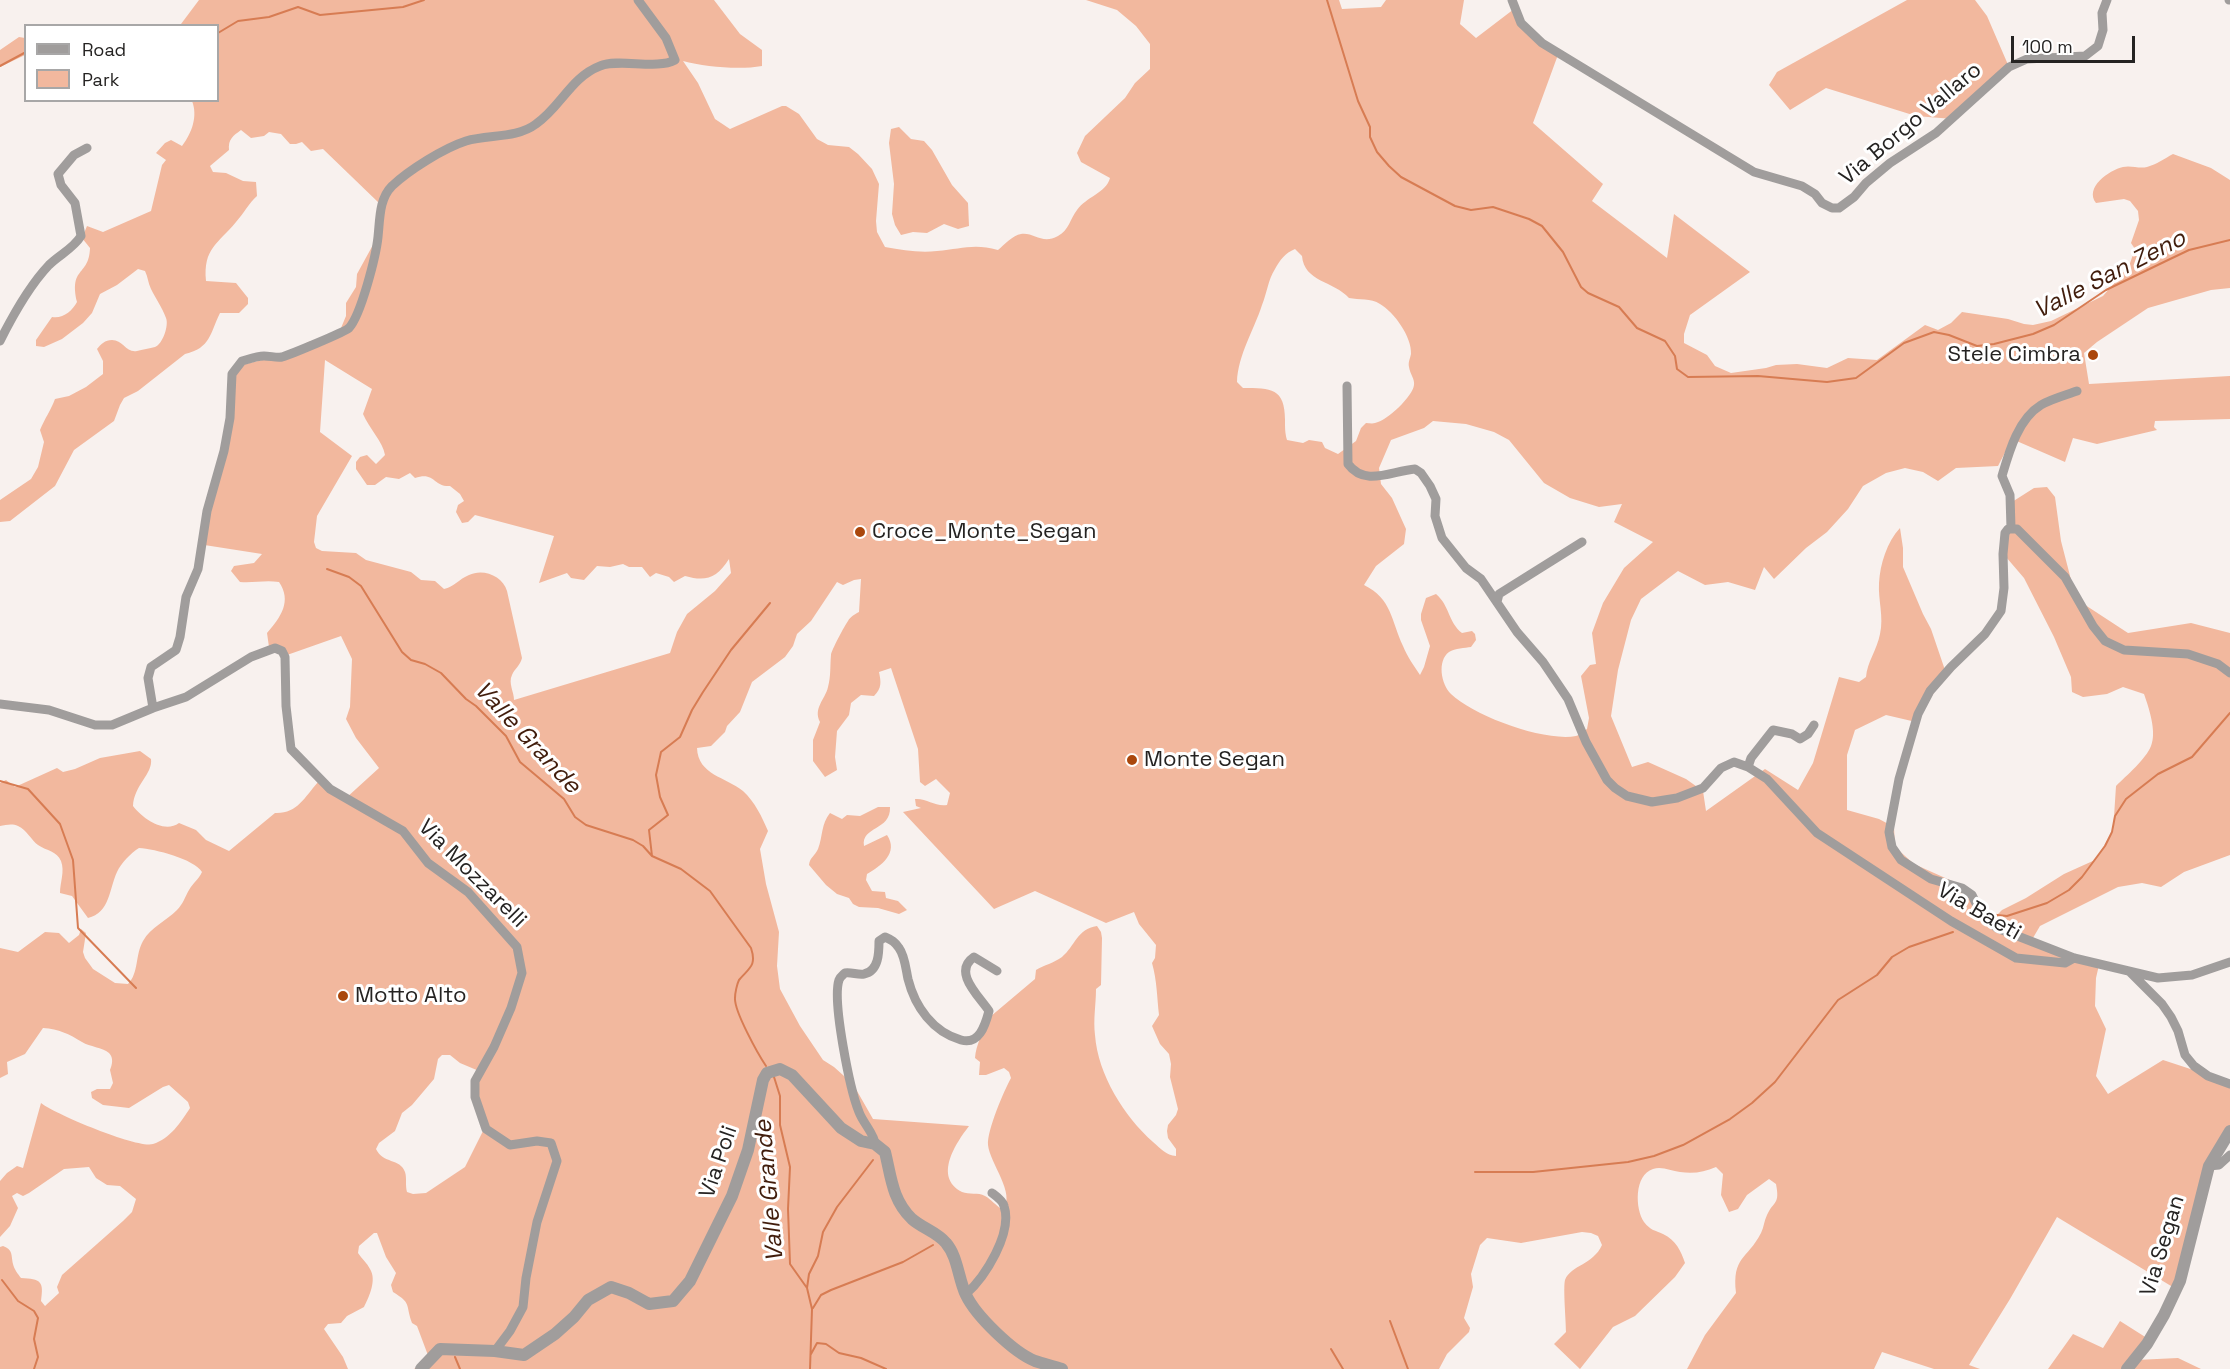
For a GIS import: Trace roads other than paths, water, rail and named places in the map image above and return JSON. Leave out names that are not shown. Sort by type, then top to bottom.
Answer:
[{"type":"street","points":[[0,704],[49,710],[95,725],[112,725],[153,708],[148,678],[151,667],[176,650],[186,597],[198,569],[207,511],[224,451],[230,418],[232,374],[242,361],[262,356],[282,357],[349,328],[357,314],[377,253],[383,197],[406,175],[448,149],[466,141],[522,132],[538,123],[580,79],[600,65],[652,63],[666,66],[675,60],[666,38],[638,0]]},
{"type":"street","name":"Via Borgo Vallaro","points":[[1512,0],[1521,23],[1542,43],[1754,172],[1802,186],[1832,208],[1839,208],[1890,163],[1936,133],[2009,67],[2027,59],[2085,56],[2098,46],[2103,30],[2102,13],[2107,0]]},
{"type":"street","points":[[0,341],[17,310],[49,265],[74,247],[81,236],[75,203],[61,185],[58,174],[74,155],[87,148]]},
{"type":"street","points":[[1347,386],[1348,464],[1353,471],[1370,477],[1415,469],[1421,473],[1436,499],[1435,516],[1442,538],[1466,568],[1481,579],[1517,632],[1543,662],[1568,699],[1586,742],[1607,780],[1627,796],[1652,802],[1677,798],[1703,788],[1722,768],[1734,762],[1748,767],[1751,758],[1773,730],[1800,739],[1808,734],[1814,725]]},
{"type":"street","points":[[2011,528],[2010,495],[2002,476],[2012,446],[2031,414],[2041,405],[2077,391]]},
{"type":"street","points":[[2074,958],[1997,928],[1981,914],[1972,895],[1962,888],[1931,879],[1901,860],[1892,847],[1889,832],[1899,780],[1918,714],[1930,691],[1985,634],[2001,611],[2004,588],[2005,533],[2011,528],[2017,529],[2065,577],[2093,626],[2105,641],[2124,650],[2188,654],[2218,664],[2230,673]]},
{"type":"street","points":[[1497,602],[1499,594],[1582,542]]},
{"type":"street","name":"Via Mozzarelli","points":[[153,708],[186,697],[251,657],[275,648],[282,651],[285,657],[286,706],[291,749],[330,789],[403,831],[428,863],[468,892],[517,947],[522,973],[511,1008],[494,1047],[475,1081],[475,1097],[486,1129],[510,1145],[537,1141],[551,1143],[557,1161],[537,1222],[523,1307],[510,1331],[495,1351]]},
{"type":"street","name":"Via Baeti","points":[[1748,767],[1767,779],[1817,833],[1918,899],[2016,958],[2065,963],[2074,958],[2158,978],[2192,975],[2230,962]]},
{"type":"street","points":[[997,970],[974,957],[967,962],[964,970],[970,985],[989,1011],[986,1025],[977,1038],[968,1042],[947,1036],[925,1015],[910,987],[901,950],[894,940],[885,937],[879,941],[877,962],[870,972],[862,975],[845,973],[839,981],[844,1057],[858,1110],[866,1128],[875,1138],[875,1144],[885,1152],[894,1193],[899,1203],[913,1219],[946,1243],[954,1257],[972,1307],[984,1321],[1009,1343],[1035,1361],[1062,1369]]},
{"type":"street","points":[[2130,972],[2162,1004],[2178,1030],[2185,1055],[2194,1066],[2208,1076],[2230,1084]]},
{"type":"street","name":"Via Poli","points":[[421,1369],[440,1348],[524,1355],[555,1334],[588,1300],[611,1287],[629,1293],[649,1305],[673,1301],[690,1281],[732,1196],[748,1150],[763,1080],[772,1070],[780,1069],[792,1075],[842,1128],[861,1141],[875,1144]]},
{"type":"street","name":"Via Segan","points":[[2127,1369],[2147,1344],[2180,1281],[2209,1166],[2230,1131]]},
{"type":"street","points":[[2209,1166],[2220,1165],[2230,1155]]},
{"type":"street","points":[[966,1294],[978,1283],[997,1251],[1006,1228],[1004,1205],[992,1193]]},
{"type":"waterway","points":[[219,32],[238,21],[269,17],[298,7],[320,15],[403,7],[424,0]]},
{"type":"waterway","name":"Valle San Zeno","points":[[1327,0],[1358,101],[1370,127],[1370,137],[1377,152],[1389,166],[1401,177],[1455,206],[1471,210],[1493,207],[1529,219],[1542,226],[1563,252],[1581,287],[1588,293],[1619,307],[1637,328],[1665,341],[1675,356],[1677,369],[1688,377],[1758,376],[1827,382],[1856,378],[1904,343],[1934,332],[1977,346],[1994,344],[2033,334],[2054,325],[2106,290],[2189,250],[2230,240]]},
{"type":"waterway","points":[[0,66],[24,53]]},
{"type":"waterway","name":"Valle Grande","points":[[327,569],[349,577],[361,586],[402,652],[411,660],[425,664],[441,673],[476,706],[506,736],[520,762],[564,799],[575,817],[586,825],[633,840],[643,846],[652,856],[681,869],[710,891],[753,954],[749,969],[738,982],[735,998],[738,1012],[747,1032],[766,1066]]},
{"type":"waterway","points":[[652,856],[649,830],[668,815],[660,797],[656,775],[661,752],[680,737],[692,710],[731,650],[770,603]]},
{"type":"waterway","name":"Valle San Zeno","points":[[1987,914],[2007,916],[2047,903],[2069,890],[2082,877],[2105,846],[2112,832],[2115,816],[2126,799],[2158,774],[2192,757],[2230,713]]},
{"type":"waterway","points":[[0,781],[28,789],[60,824],[73,860],[78,928],[136,988]]},
{"type":"waterway","name":"Valle San Zeno","points":[[1475,1172],[1533,1172],[1628,1162],[1654,1156],[1683,1145],[1730,1119],[1752,1103],[1775,1082],[1838,1000],[1877,975],[1892,957],[1909,947],[1953,932]]},
{"type":"waterway","name":"Valle Grande","points":[[774,1077],[780,1096],[780,1125],[790,1167],[788,1209],[790,1264],[807,1288],[812,1309],[810,1369]]},
{"type":"waterway","points":[[807,1288],[809,1274],[818,1256],[823,1232],[837,1207],[873,1160]]},
{"type":"waterway","points":[[813,1308],[821,1295],[903,1262],[933,1245]]},
{"type":"waterway","points":[[2,1280],[18,1301],[34,1311],[38,1318],[34,1339],[38,1357],[34,1369]]},
{"type":"waterway","points":[[1390,1321],[1408,1369]]},
{"type":"waterway","points":[[811,1354],[817,1343],[826,1344],[839,1353],[861,1358],[886,1369]]},
{"type":"waterway","points":[[1331,1349],[1343,1369]]},
{"type":"waterway","points":[[455,1357],[460,1369]]},
{"type":"place","name":"Stele Cimbra","points":[[2093,355]]},
{"type":"place","name":"Croce_Monte_Segan","points":[[860,532]]},
{"type":"place","name":"Monte Segan","points":[[1132,760]]},
{"type":"place","name":"Motto Alto","points":[[343,996]]}]
